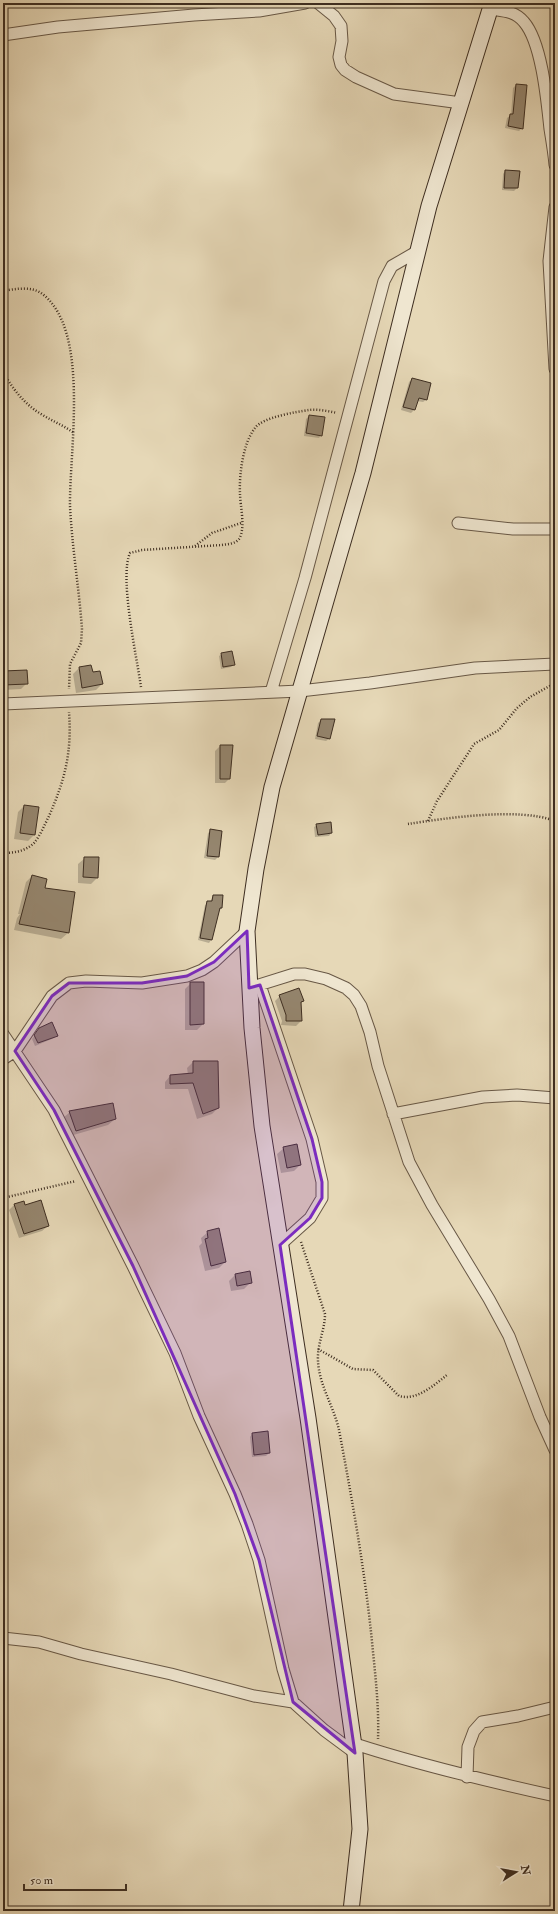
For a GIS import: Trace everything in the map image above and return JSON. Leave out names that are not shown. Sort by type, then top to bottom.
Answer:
[{"type":"main road","points":[[351,1911],[360,1829],[354,1748],[308,1418],[262,1126],[255,986],[247,931],[256,869],[272,788],[363,473],[429,206],[492,6]]},
{"type":"street","points":[[3,35],[58,27],[259,11],[305,3]]},
{"type":"street","points":[[318,3],[334,16],[341,26],[342,41],[339,57],[341,65],[345,70],[356,77],[394,94],[461,103]]},
{"type":"street","points":[[492,6],[510,11],[524,22],[537,48],[544,80],[555,165]]},
{"type":"street","points":[[555,207],[549,261],[555,369]]},
{"type":"street","points":[[271,692],[306,578],[384,281],[392,266],[418,251]]},
{"type":"street","points":[[458,523],[513,529],[555,529]]},
{"type":"street","points":[[3,704],[300,691],[475,668],[555,664]]},
{"type":"street","points":[[3,1059],[15,1051],[52,996],[69,983],[86,981],[142,983],[188,976],[202,970],[214,962],[247,931]]},
{"type":"street","points":[[280,1245],[310,1218],[322,1198],[322,1182],[312,1139],[255,986],[294,974],[305,974],[326,979],[346,988],[354,995],[361,1006],[370,1032],[378,1066],[409,1162],[432,1206],[489,1299],[509,1336],[540,1417],[555,1450]]},
{"type":"street","points":[[3,1034],[54,1110],[160,1320],[175,1353],[199,1416],[245,1518],[259,1560],[283,1669],[293,1702],[324,1730],[354,1748],[378,1752],[467,1777],[555,1796]]},
{"type":"street","points":[[393,1114],[483,1096],[517,1095],[555,1098]]},
{"type":"street","points":[[3,1638],[40,1642],[81,1654],[171,1674],[254,1696],[293,1702]]},
{"type":"street","points":[[467,1777],[468,1746],[474,1731],[482,1722],[518,1716],[555,1707]]},
{"type":"path","points":[[3,291],[21,288],[40,292],[51,302],[62,319],[72,359],[74,433],[70,478],[70,507],[82,630],[81,643],[70,664],[68,701],[70,746],[66,772],[60,793],[34,843],[23,850],[3,853]]},
{"type":"path","points":[[3,372],[14,390],[25,402],[39,413],[74,433]]},
{"type":"path","points":[[143,698],[130,616],[128,557],[130,552],[134,550],[232,544],[238,540],[241,532],[242,522],[239,486],[240,470],[243,457],[255,428],[276,417],[310,410],[349,415]]},
{"type":"path","points":[[195,546],[212,534],[242,522]]},
{"type":"path","points":[[428,821],[437,801],[474,744],[499,730],[517,708],[530,697],[555,683]]},
{"type":"path","points":[[408,824],[510,814],[546,817],[555,821]]},
{"type":"path","points":[[3,1198],[89,1178]]},
{"type":"path","points":[[297,1229],[325,1314],[325,1324],[318,1348],[318,1363],[321,1380],[332,1406],[338,1428],[356,1521],[368,1601],[379,1714],[378,1752]]},
{"type":"path","points":[[318,1348],[353,1369],[373,1370],[399,1396],[405,1398],[411,1398],[418,1395],[447,1375]]},
{"type":"highlighted area","points":[[247,931],[249,988],[260,985],[312,1139],[322,1182],[322,1198],[310,1218],[280,1245],[355,1753],[293,1702],[259,1560],[235,1494],[133,1266],[54,1110],[15,1051],[52,996],[69,983],[142,983],[187,976],[214,962]]},
{"type":"building","points":[[516,84],[527,85],[523,129],[508,126],[510,114],[513,114]]},
{"type":"building","points":[[505,170],[520,171],[518,188],[504,188]]},
{"type":"building","points":[[412,378],[431,383],[427,400],[419,398],[415,410],[403,407]]},
{"type":"building","points":[[309,415],[325,417],[322,436],[306,433]]},
{"type":"building","points":[[232,651],[235,665],[223,667],[221,653]]},
{"type":"building","points":[[91,665],[93,672],[100,671],[103,684],[82,688],[79,667]]},
{"type":"building","points":[[27,670],[28,684],[3,685],[3,671]]},
{"type":"building","points":[[321,719],[335,719],[330,739],[317,736]]},
{"type":"building","points":[[220,745],[233,745],[230,779],[220,779]]},
{"type":"building","points":[[24,805],[39,807],[35,835],[20,833]]},
{"type":"building","points":[[331,822],[332,833],[318,835],[316,824]]},
{"type":"building","points":[[210,829],[222,831],[219,857],[207,856]]},
{"type":"building","points":[[84,857],[99,857],[98,878],[83,877]]},
{"type":"building","points":[[32,875],[47,879],[45,888],[75,892],[69,933],[19,924]]},
{"type":"building","points":[[213,895],[223,895],[222,908],[220,908],[212,940],[200,938],[207,901],[212,901]]},
{"type":"building","points":[[190,982],[204,982],[204,1024],[190,1025]]},
{"type":"building","points":[[299,988],[304,1001],[301,1002],[302,1021],[286,1021],[286,1015],[279,995]]},
{"type":"building","points":[[52,1022],[58,1036],[38,1043],[34,1035],[39,1028]]},
{"type":"building","points":[[193,1061],[218,1061],[219,1108],[203,1114],[193,1083],[170,1084],[170,1075],[193,1073]]},
{"type":"building","points":[[113,1103],[116,1119],[76,1131],[69,1111]]},
{"type":"building","points":[[297,1144],[301,1165],[287,1168],[283,1147]]},
{"type":"building","points":[[41,1200],[49,1226],[24,1234],[14,1204],[24,1201],[25,1205]]},
{"type":"building","points":[[219,1228],[226,1262],[211,1266],[205,1239],[208,1238],[207,1231]]},
{"type":"building","points":[[250,1271],[252,1283],[237,1286],[235,1274]]},
{"type":"building","points":[[268,1431],[270,1453],[254,1455],[252,1433]]}]
